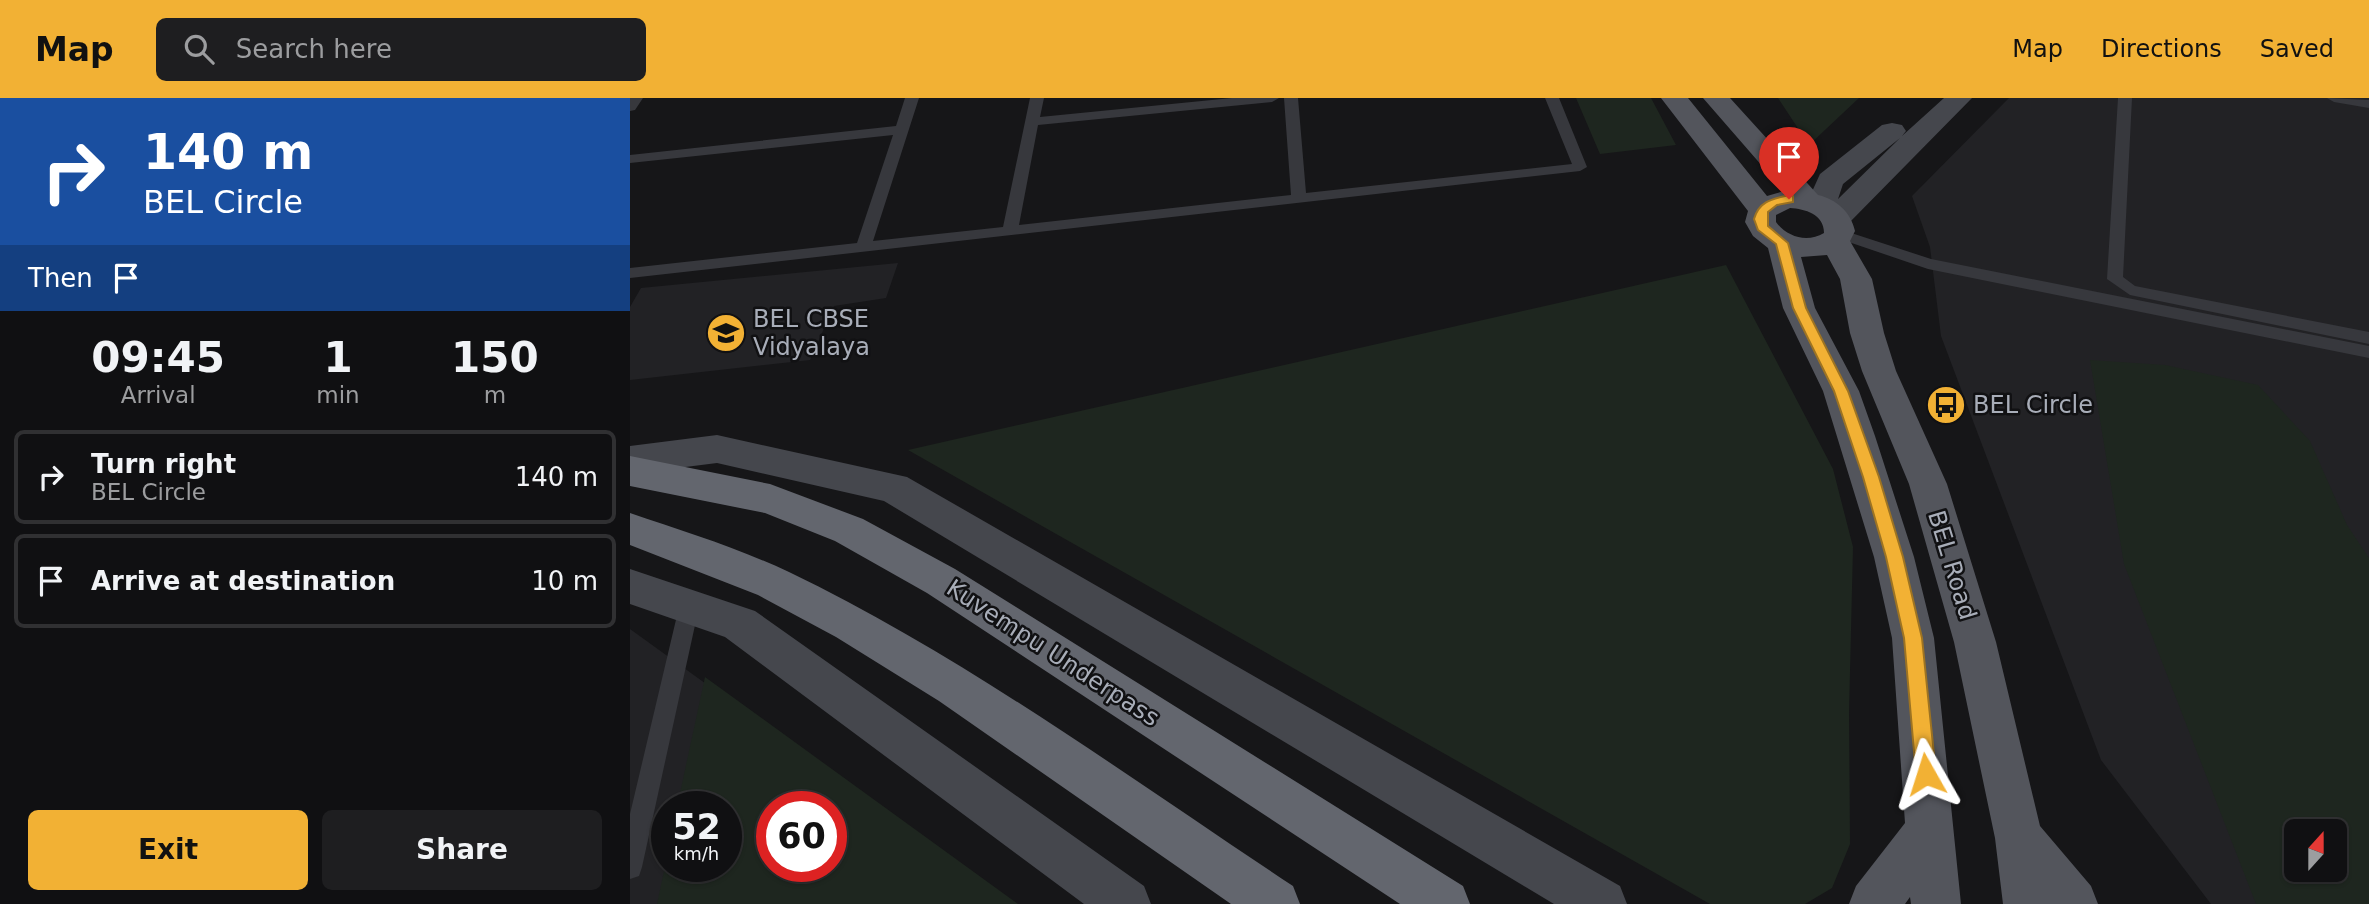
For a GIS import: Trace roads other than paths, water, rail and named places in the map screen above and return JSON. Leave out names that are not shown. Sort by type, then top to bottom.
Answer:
[{"type":"highway","name":"Kuvempu Underpass","points":[[630,471],[771,499],[849,530],[941,581],[1445,904]]},
{"type":"highway","points":[[630,529],[772,583],[851,624],[955,687],[1275,904]]},
{"type":"main road","points":[[1674,98],[1772,227],[1799,308],[1841,391],[1857,436],[1894,557],[1913,638],[1936,904]]},
{"type":"main road","name":"BEL Road","points":[[1716,98],[1828,220],[1856,279],[1867,333],[1879,371],[1928,484],[1975,642],[2019,838],[2028,904]]},
{"type":"main road","points":[[1789,199],[1828,220],[1812,247],[1772,227],[1773,202],[1789,199]]},
{"type":"main road","points":[[1874,904],[1931,828]]},
{"type":"main road","points":[[2019,838],[2073,904]]},
{"type":"street","points":[[1828,220],[1830,180],[1930,98]]},
{"type":"street","points":[[1828,220],[1959,98]]},
{"type":"street","points":[[630,460],[717,449],[894,488],[1602,904]]},
{"type":"street","points":[[630,586],[740,624],[1126,904]]},
{"type":"lane","points":[[630,107],[636,98]]},
{"type":"lane","points":[[863,247],[912,98]]},
{"type":"lane","points":[[1010,230],[1037,98]]},
{"type":"lane","points":[[1032,122],[1272,98]]},
{"type":"lane","points":[[1291,98],[1298,198]]},
{"type":"lane","points":[[630,273],[1580,167],[1552,98]]},
{"type":"lane","points":[[2125,98],[2115,279],[2130,290],[2369,338]]},
{"type":"lane","points":[[2334,98],[2369,104]]},
{"type":"lane","points":[[630,159],[901,130]]},
{"type":"lane","points":[[1828,220],[1928,264],[2369,352]]},
{"type":"lane","points":[[630,867],[689,607]]},
{"type":"place","name":"BEL CBSE Vidyalaya","points":[[726,333]]},
{"type":"place","name":"BEL Circle","points":[[1946,405]]}]
